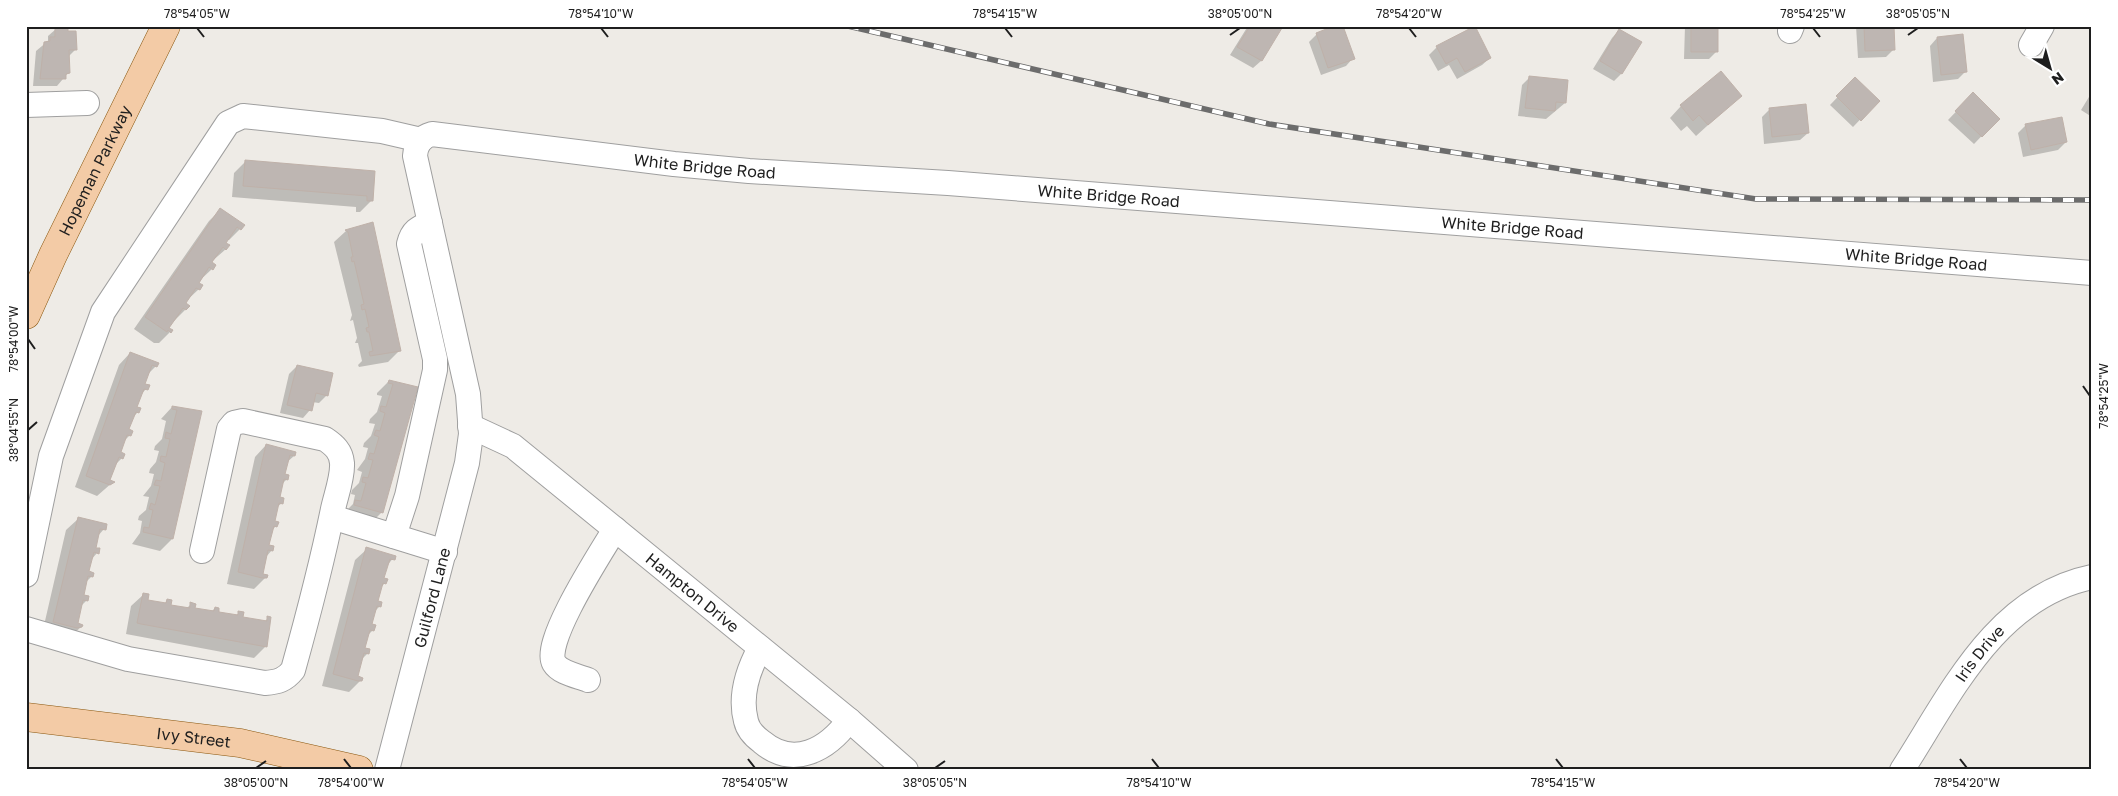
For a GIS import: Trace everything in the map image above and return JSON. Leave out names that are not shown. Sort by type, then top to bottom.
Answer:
[{"type":"main road","name":"Hopeman Parkway","points":[[26,315],[166,26]]},
{"type":"main road","name":"Ivy Street","points":[[26,717],[240,743],[359,770]]},
{"type":"street","points":[[26,105],[88,103]]},
{"type":"street","points":[[26,574],[51,456],[102,312],[228,123],[243,116],[382,131],[421,140],[416,148],[416,156],[468,394],[470,426]]},
{"type":"street","name":"White Bridge Road","points":[[421,140],[432,134],[461,136],[674,164],[740,170],[958,184],[2092,273]]},
{"type":"street","points":[[394,536],[407,496],[435,370],[435,359],[409,244],[416,229],[430,223]]},
{"type":"street","points":[[26,630],[128,659],[265,683],[278,682],[287,677],[293,670],[313,602],[332,517],[342,464],[340,453],[335,446],[326,439],[243,421],[234,423],[228,429],[202,551]]},
{"type":"street","name":"Hampton Drive","points":[[470,426],[513,446],[848,720],[906,770]]},
{"type":"street","name":"Guilford Lane","points":[[387,770],[467,463],[470,426]]},
{"type":"street","points":[[332,517],[445,552]]},
{"type":"street","points":[[588,680],[559,669],[552,656],[558,631],[569,607],[615,529]]},
{"type":"street","name":"Iris Drive","points":[[1902,770],[1964,673],[1990,637],[2013,615],[2030,603],[2067,584],[2092,577]]},
{"type":"street","points":[[760,648],[751,665],[745,684],[744,703],[749,728],[768,748],[784,754],[801,755],[812,753],[833,738],[848,720]]},
{"type":"building","points":[[1250,26],[1282,28],[1262,61],[1237,47]]},
{"type":"building","points":[[1334,26],[1343,26],[1355,59],[1328,68],[1316,33]]},
{"type":"building","points":[[1475,26],[1491,58],[1465,72],[1457,58],[1446,64],[1436,46]]},
{"type":"building","points":[[1691,26],[1718,26],[1718,52],[1691,52]]},
{"type":"building","points":[[1864,26],[1894,26],[1895,50],[1865,51]]},
{"type":"building","points":[[55,27],[68,27],[68,31],[76,31],[77,50],[69,50],[70,73],[66,74],[66,79],[40,79],[44,42],[50,41],[50,37],[55,37]]},
{"type":"building","points":[[1619,29],[1642,42],[1622,74],[1600,61]]},
{"type":"building","points":[[1963,34],[1967,72],[1941,75],[1937,37]]},
{"type":"building","points":[[1721,71],[1742,96],[1708,125],[1699,115],[1693,121],[1680,105]]},
{"type":"building","points":[[1529,76],[1568,80],[1566,103],[1556,102],[1555,111],[1525,108]]},
{"type":"building","points":[[1855,77],[1880,101],[1861,121],[1836,96]]},
{"type":"building","points":[[1973,92],[2000,119],[1982,137],[1955,111]]},
{"type":"building","points":[[1806,104],[1809,133],[1772,137],[1769,108]]},
{"type":"building","points":[[2062,117],[2067,142],[2031,150],[2025,124]]},
{"type":"building","points":[[245,160],[375,171],[373,201],[367,201],[367,196],[243,186]]},
{"type":"building","points":[[220,208],[245,225],[241,230],[237,227],[226,243],[230,245],[226,250],[223,247],[212,262],[216,265],[213,270],[209,267],[199,283],[203,285],[200,290],[196,288],[186,303],[190,306],[186,310],[183,308],[169,328],[173,330],[171,333],[168,330],[167,332],[145,317]]},
{"type":"building","points":[[373,222],[401,351],[370,356],[369,352],[373,351],[369,332],[367,332],[366,328],[369,327],[365,309],[362,310],[361,305],[364,304],[354,261],[352,262],[351,257],[353,257],[348,232],[345,230]]},
{"type":"building","points":[[130,352],[159,363],[157,367],[152,365],[145,384],[150,385],[148,390],[144,389],[137,407],[141,408],[139,413],[136,412],[129,429],[133,431],[131,436],[127,435],[121,452],[125,454],[123,459],[119,457],[110,480],[115,482],[110,485],[86,476]]},
{"type":"building","points":[[297,365],[333,373],[328,396],[316,393],[312,411],[287,405]]},
{"type":"building","points":[[389,380],[418,387],[383,513],[354,505],[355,500],[361,501],[366,483],[362,482],[363,477],[368,478],[373,460],[368,459],[370,453],[374,454],[379,437],[374,435],[376,430],[380,431],[385,413],[380,411],[381,406],[386,407],[393,384],[388,383]]},
{"type":"building","points":[[172,406],[202,411],[173,539],[143,532],[144,527],[149,528],[153,510],[149,509],[151,503],[155,505],[160,486],[154,485],[156,480],[161,481],[165,463],[160,461],[161,456],[166,457],[170,439],[165,438],[166,432],[171,434],[177,410],[172,409]]},
{"type":"building","points":[[266,444],[296,452],[295,456],[290,455],[285,474],[289,475],[288,480],[284,479],[280,497],[284,498],[283,504],[279,503],[275,521],[279,522],[277,527],[274,526],[269,545],[274,546],[273,551],[268,550],[263,574],[268,575],[267,578],[262,578],[238,572]]},
{"type":"building","points":[[78,517],[107,524],[106,530],[100,529],[96,548],[100,548],[99,554],[94,552],[89,571],[94,573],[93,577],[88,576],[84,595],[89,596],[88,601],[83,600],[78,623],[83,625],[77,628],[53,622]]},
{"type":"building","points":[[366,547],[396,556],[395,560],[390,559],[384,578],[388,579],[386,584],[383,583],[378,601],[382,602],[381,607],[377,606],[372,624],[376,625],[374,631],[370,630],[365,648],[370,649],[369,654],[364,653],[358,676],[363,678],[362,681],[358,681],[333,674]]},
{"type":"building","points":[[143,593],[149,594],[148,600],[166,603],[167,599],[172,600],[171,605],[190,608],[190,602],[196,604],[195,608],[214,611],[215,607],[219,608],[219,612],[238,615],[238,611],[244,612],[243,617],[267,621],[267,616],[271,617],[267,647],[137,623]]},
{"type":"railway","points":[[848,26],[1269,124],[1756,199],[2092,200]]}]
